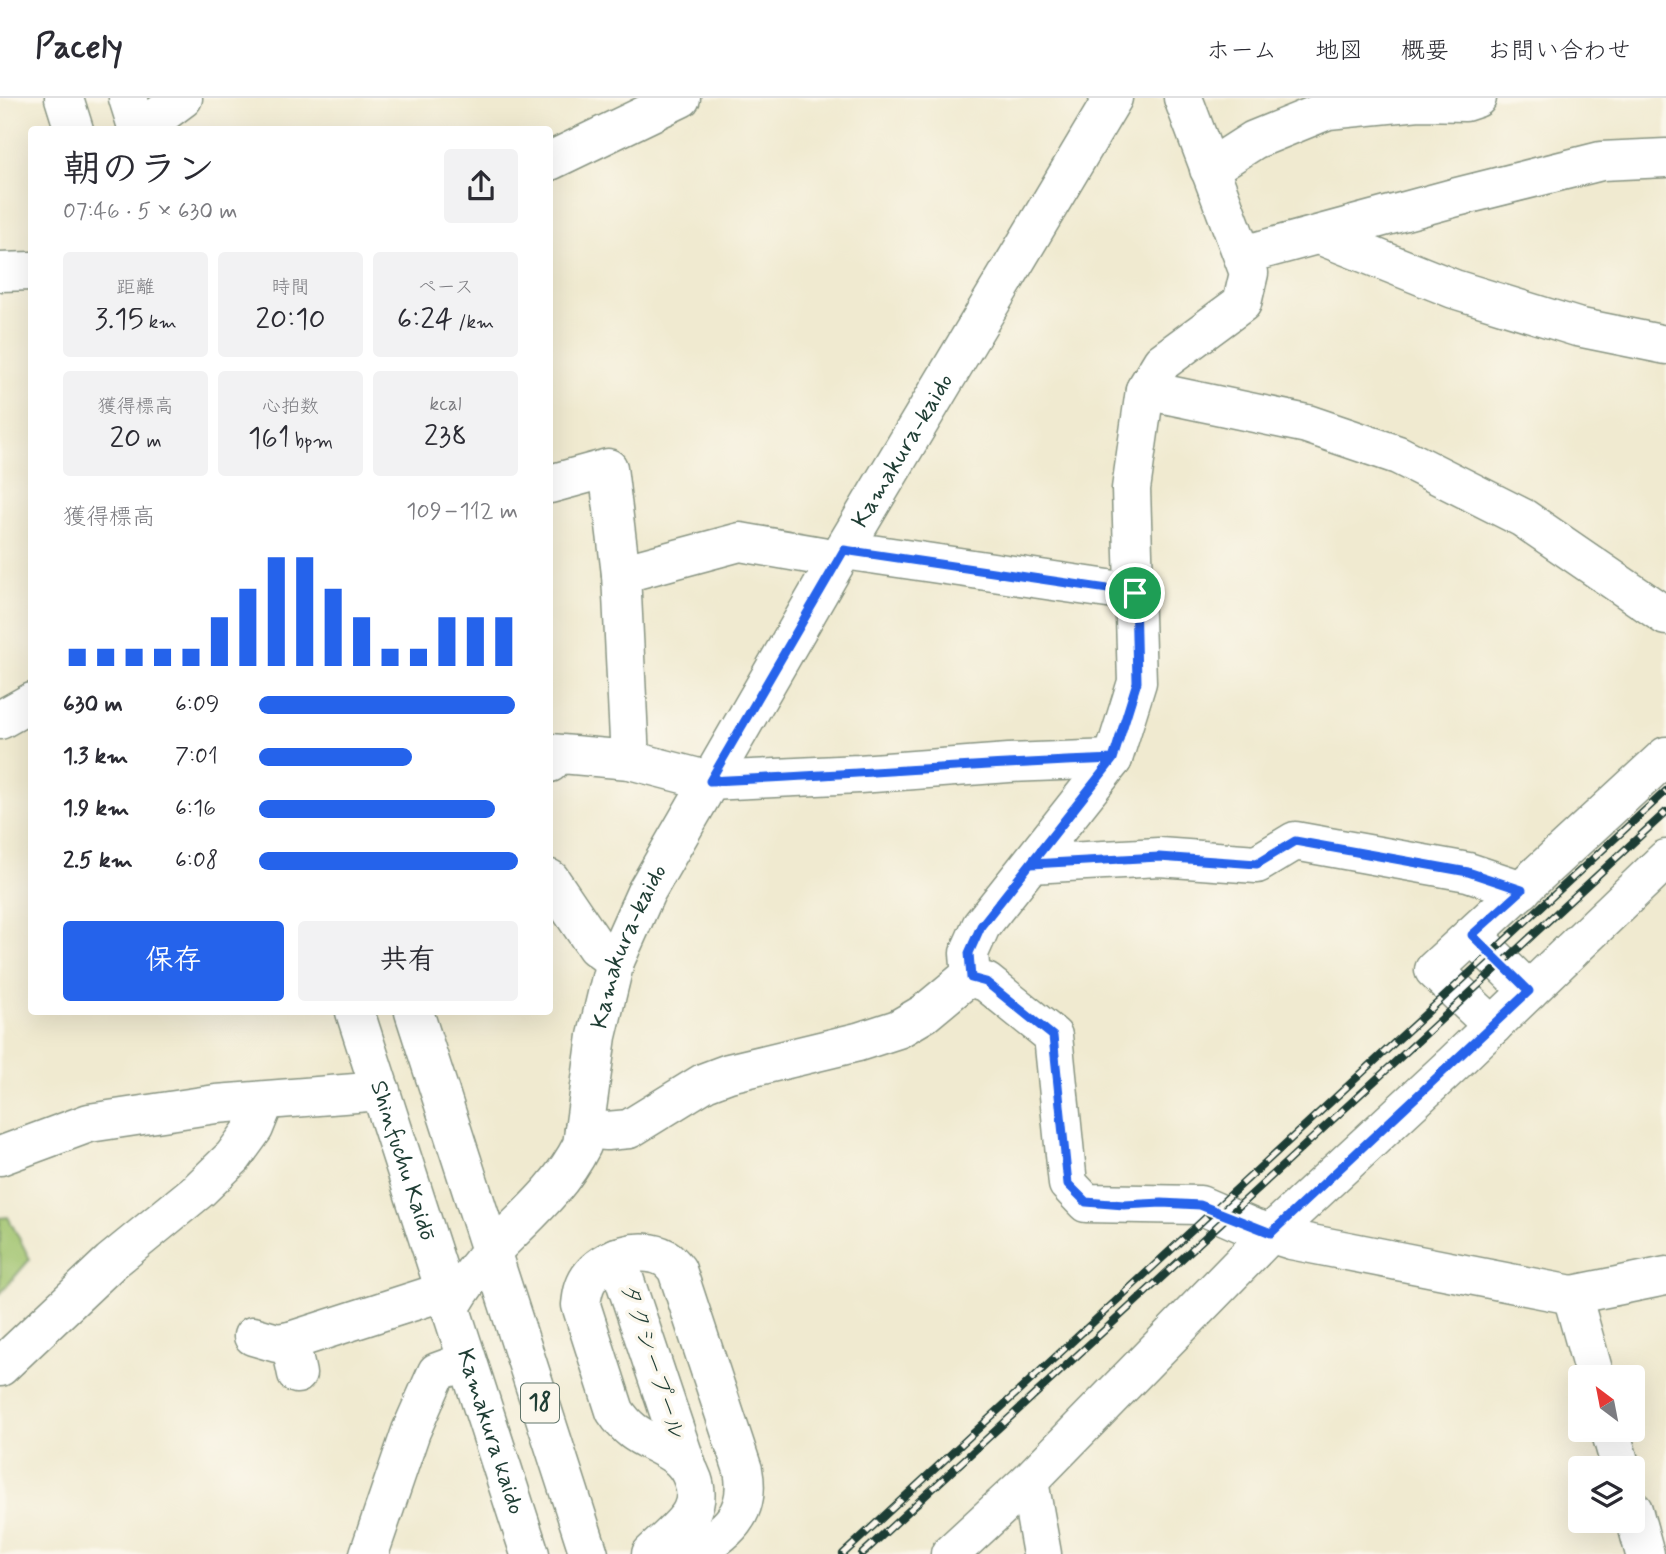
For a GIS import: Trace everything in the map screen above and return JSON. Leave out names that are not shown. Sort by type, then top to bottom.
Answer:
[{"type":"street","points":[[64,98],[73,126]]},
{"type":"street","points":[[128,98],[138,126]]},
{"type":"street","points":[[144,126],[183,98]]},
{"type":"street","points":[[553,160],[681,98]]},
{"type":"street","name":"Kamakura-kaido","points":[[453,1295],[491,1251],[537,1208],[565,1176],[582,1145],[597,1036],[615,961],[646,892],[841,554],[1113,98]]},
{"type":"street","points":[[971,978],[969,953],[981,926],[1113,759],[1137,682],[1131,489],[1145,390],[1162,362],[1242,303],[1249,273],[1183,98]]},
{"type":"street","points":[[1209,169],[1254,140],[1328,110],[1419,101],[1465,102],[1477,98]]},
{"type":"street","points":[[1243,255],[1601,161],[1666,158]]},
{"type":"street","points":[[1319,235],[1454,289],[1577,327],[1666,345]]},
{"type":"street","points":[[0,272],[28,271]]},
{"type":"street","points":[[1145,390],[1307,424],[1398,455],[1523,518],[1666,616]]},
{"type":"street","points":[[553,483],[608,468],[621,574],[630,760]]},
{"type":"street","points":[[621,574],[740,542],[1135,593]]},
{"type":"street","points":[[0,720],[28,704]]},
{"type":"street","points":[[553,752],[630,760],[710,781],[1113,759]]},
{"type":"street","points":[[1493,1026],[1434,970],[1666,756]]},
{"type":"street","points":[[1031,864],[1159,857],[1257,864],[1295,841],[1468,872],[1522,890]]},
{"type":"street","points":[[950,1554],[1029,1481],[1271,1233],[1493,1026],[1666,859]]},
{"type":"street","points":[[553,883],[596,947],[615,961]]},
{"type":"street","points":[[1472,935],[1529,991]]},
{"type":"street","points":[[584,1129],[629,1129],[705,1082],[729,1073],[858,1042],[898,1029],[926,1013],[971,978],[986,982],[1053,1036],[1068,1184],[1086,1202],[1200,1205],[1291,1240],[1572,1295],[1666,1276]]},
{"type":"street","name":"Shinfuchu Kaidō","points":[[356,1015],[453,1295]]},
{"type":"street","name":"18","points":[[415,1015],[589,1554]]},
{"type":"street","points":[[0,1156],[89,1123],[216,1104],[381,1091]]},
{"type":"street","points":[[0,1367],[111,1262],[199,1190],[233,1157],[254,1128],[265,1101]]},
{"type":"street","points":[[691,1554],[733,1523],[743,1506],[747,1487],[725,1415],[677,1270],[666,1259],[650,1253],[617,1257],[605,1262],[589,1277],[582,1292],[581,1305],[615,1411],[624,1426],[638,1437],[676,1454],[708,1441],[722,1426],[725,1415]]},
{"type":"street","name":"タクシープール","points":[[617,1257],[676,1454],[693,1479],[696,1492],[692,1510],[651,1554]]},
{"type":"street","points":[[253,1336],[277,1343],[294,1357],[453,1295]]},
{"type":"street","name":"Kamakura kaido","points":[[453,1295],[467,1361],[530,1554]]},
{"type":"street","points":[[1572,1295],[1592,1365]]},
{"type":"street","points":[[369,1554],[411,1431],[436,1372],[467,1361]]},
{"type":"street","points":[[1029,1481],[1042,1554]]},
{"type":"street","points":[[1639,1533],[1645,1554]]},
{"type":"green space","points":[[8,1217],[30,1259],[0,1294],[0,1218]]},
{"type":"railway","points":[[843,1554],[1666,791]]},
{"type":"railway","points":[[862,1554],[1666,812]]},
{"type":"route","points":[[1135,593],[844,550],[710,781],[1113,759],[981,926],[969,953],[971,978],[986,982],[1053,1036],[1068,1184],[1086,1202],[1200,1205],[1271,1233],[1529,991],[1472,935],[1522,890],[1468,872],[1295,841],[1257,864],[1159,857],[1031,864],[1113,759],[1137,682],[1135,593]]}]
